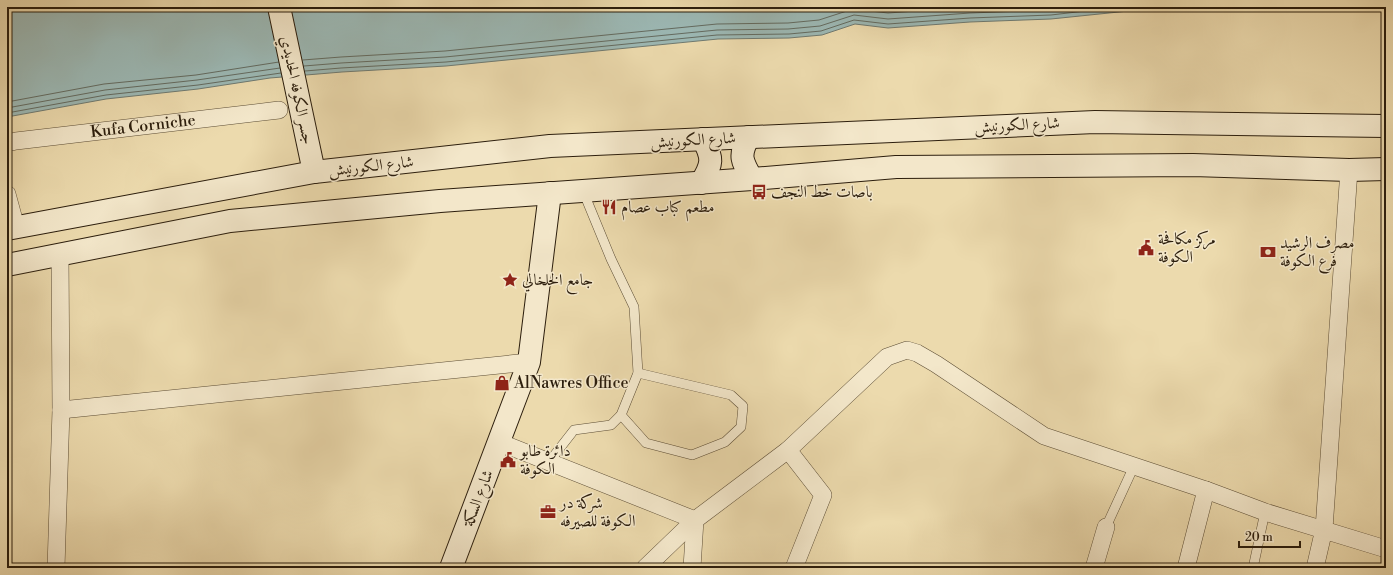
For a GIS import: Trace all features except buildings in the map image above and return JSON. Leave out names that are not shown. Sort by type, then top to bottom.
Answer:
[{"type":"street","name":"جسر الکوفه الحديدي","points":[[279,7],[314,172]]},
{"type":"street","name":"Kufa Corniche","points":[[7,144],[16,141],[279,110]]},
{"type":"street","name":"شارع الكورنيش","points":[[12,228],[314,172],[550,146],[1095,122],[1386,126]]},
{"type":"street","points":[[749,137],[743,148],[742,156],[744,165],[752,179]]},
{"type":"street","points":[[701,182],[708,171],[711,161],[710,153],[703,139]]},
{"type":"street","points":[[7,265],[230,221],[440,201],[752,179],[896,166],[1193,165],[1349,170],[1386,169]]},
{"type":"street","points":[[1315,568],[1324,529],[1349,170]]},
{"type":"street","name":"شارع السكة","points":[[451,568],[530,362],[550,193]]},
{"type":"street","points":[[7,194],[12,228]]},
{"type":"street","points":[[56,568],[61,410],[60,254]]},
{"type":"street","points":[[645,568],[696,520],[788,450],[887,357],[907,350],[917,353],[936,364],[1044,436],[1206,490],[1265,512],[1386,549]]},
{"type":"street","points":[[61,410],[530,362]]},
{"type":"street","points":[[499,442],[696,520]]},
{"type":"street","points":[[788,450],[823,495],[794,568]]},
{"type":"street","points":[[1186,568],[1206,490]]},
{"type":"street","points":[[692,568],[696,520]]},
{"type":"street","points":[[1094,568],[1106,527]]},
{"type":"lane","points":[[549,462],[574,430],[611,425],[621,416],[638,373],[634,307],[611,259],[583,190]]},
{"type":"lane","points":[[621,416],[646,443],[692,455],[725,442],[741,427],[743,406],[731,395],[638,373]]},
{"type":"lane","points":[[1106,527],[1134,466]]},
{"type":"lane","points":[[1253,568],[1265,512]]},
{"type":"water","points":[[7,7],[1167,7],[1051,19],[970,22],[888,28],[855,24],[822,35],[789,38],[718,39],[446,66],[270,78],[198,89],[106,99],[7,117]]},
{"type":"place","name":"باصات خط النجف","points":[[759,192]]},
{"type":"place","name":"مطعم كباب عصام","points":[[609,207]]},
{"type":"place","name":"مركز مكافحة الكوفة","points":[[1146,248]]},
{"type":"place","name":"مصرف الرشيد فرع الكوفة","points":[[1268,252]]},
{"type":"place","name":"جامع الخلخالي","points":[[510,280]]},
{"type":"place","name":"AlNawres Office","points":[[502,383]]},
{"type":"place","name":"دائرة طابو الكوفة","points":[[508,460]]},
{"type":"place","name":"شركة در الكوفة للصيرفه","points":[[548,512]]}]
